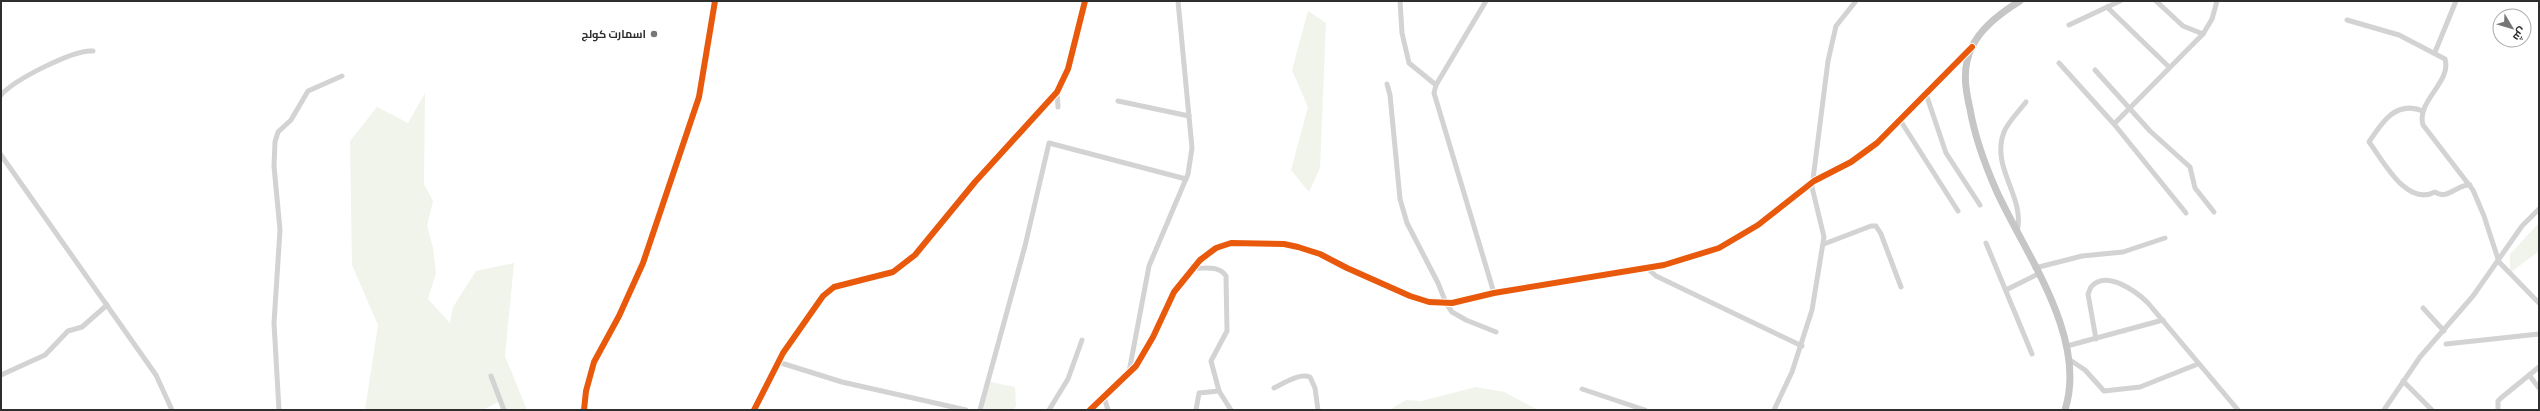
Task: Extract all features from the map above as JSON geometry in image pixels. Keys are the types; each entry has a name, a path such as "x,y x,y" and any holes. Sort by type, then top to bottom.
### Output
{"main road":[{"path":"2020,1 1984,29 1972,47 1965,76 1973,127 1989,174 2037,271 2067,346 2070,360 2070,385 2064,410"}],"street":[{"path":"584,410 594,362 619,316 641,268 696,104 704,78 715,1"},
{"path":"754,410 778,362 823,296 834,287 893,272 915,255 975,182 1057,92 1068,70 1085,1"},
{"path":"1129,373 1149,266 1186,179 1192,148 1178,1"},
{"path":"1400,1 1402,33 1410,63 1436,85"},
{"path":"1486,1 1436,85 1435,100 1494,293"},
{"path":"2069,25 2120,1"},
{"path":"2156,1 2183,26 2203,34"},
{"path":"2435,52 2456,1"},
{"path":"1774,410 1802,346 1812,310 1824,244 1823,232 1813,196 1826,75 1833,34 1839,21 1855,2"},
{"path":"2114,124 2203,34 2212,19 2216,2"},
{"path":"2107,7 2169,67"},
{"path":"2347,20 2399,35 2445,58 2445,69 2423,111 2423,125 2470,185 2479,201 2499,262 2539,303"},
{"path":"1090,410 1129,373 1153,338 1174,292 1209,252 1231,243 1284,244 1320,254 1356,273 1410,296 1429,302 1446,303 1494,293 1647,268 1691,258 1734,240 1774,213 1814,181 1860,156 1900,120 1972,47"},
{"path":"1,94 11,86 46,68 76,54 93,51"},
{"path":"2059,63 2114,124 2186,213"},
{"path":"2095,70 2159,140 2190,167 2195,188 2214,212"},
{"path":"278,410 274,323 280,230 274,166 275,142 278,132 291,120 308,91 342,76"},
{"path":"1387,84 1390,95 1400,199 1406,223 1452,312 1466,320 1496,332"},
{"path":"1057,92 1058,107"},
{"path":"1926,94 1946,153 1980,205"},
{"path":"1118,101 1189,116"},
{"path":"2017,232 2020,214 2003,167 2001,148 2004,132 2026,102"},
{"path":"2423,111 2414,108 2393,112 2375,130 2369,142 2373,149 2392,175 2412,194 2425,196 2435,192 2440,196 2446,196 2453,190 2470,185"},
{"path":"1900,120 1958,211"},
{"path":"980,410 1025,246 1049,143 1186,179"},
{"path":"1,155 156,375 172,410"},
{"path":"2384,410 2420,357 2444,331 2499,262 2522,226 2539,209"},
{"path":"1824,244 1871,226 1876,226 1881,234 1901,287"},
{"path":"2006,290 2037,271 2082,256 2123,252 2165,238"},
{"path":"1986,243 2032,354"},
{"path":"1194,268 1218,268 1222,270 1226,276 1227,331 1211,361 1219,391 1231,410"},
{"path":"1647,268 1656,276 1802,346"},
{"path":"2096,339 2088,294 2091,287 2095,284 2114,282 2132,288 2163,320 2198,364 2238,410"},
{"path":"1,375 45,355 68,331 82,326 107,305"},
{"path":"2423,308 2444,331"},
{"path":"2067,346 2163,320"},
{"path":"2446,344 2539,334"},
{"path":"1049,410 1068,379 1082,340"},
{"path":"2070,360 2085,370 2104,391 2140,387 2198,364"},
{"path":"778,362 842,382 966,410"},
{"path":"2498,410 2498,402 2501,398 2539,367"},
{"path":"1274,388 1297,377 1304,375 1310,377 1315,388 1318,410"},
{"path":"2529,375 2539,388"},
{"path":"491,376 504,410"},
{"path":"2403,380 2432,410"},
{"path":"1582,389 1645,410"},
{"path":"1196,410 1199,393 1219,391"},
{"path":"1104,396 1108,410"}],"shaded area":[{"path":"1308,11 1326,23 1320,168 1309,192 1291,170 1308,107 1292,70"},
{"path":"425,93 424,184 433,201 427,226 433,248 436,273 428,299 450,323 453,307 476,271 514,263 505,356 527,410 506,410 503,400 482,410 365,410 378,325 352,265 350,141 377,107 408,123"},
{"path":"2539,223 2539,251 2510,273 2510,254"},
{"path":"986,381 1015,387 1016,406 1013,410 978,410"},
{"path":"1476,387 1504,392 1538,410 1389,410 1406,400 1421,401"}],"cycle path":[{"path":"584,410 586,391 594,362 619,316 643,263 699,97 715,1"},
{"path":"754,410 783,353 823,296 834,287 893,272 915,255 975,182 1057,92 1068,69 1085,1"},
{"path":"1090,410 1136,366 1153,337 1174,292 1200,260 1216,248 1231,243 1284,244 1298,247 1320,254 1347,268 1410,296 1429,302 1452,303 1494,293 1664,265 1719,248 1758,225 1814,181 1851,162 1877,143 1972,47"}],"place":[{"name":"اسمارت كولج","path":"654,34"}]}
